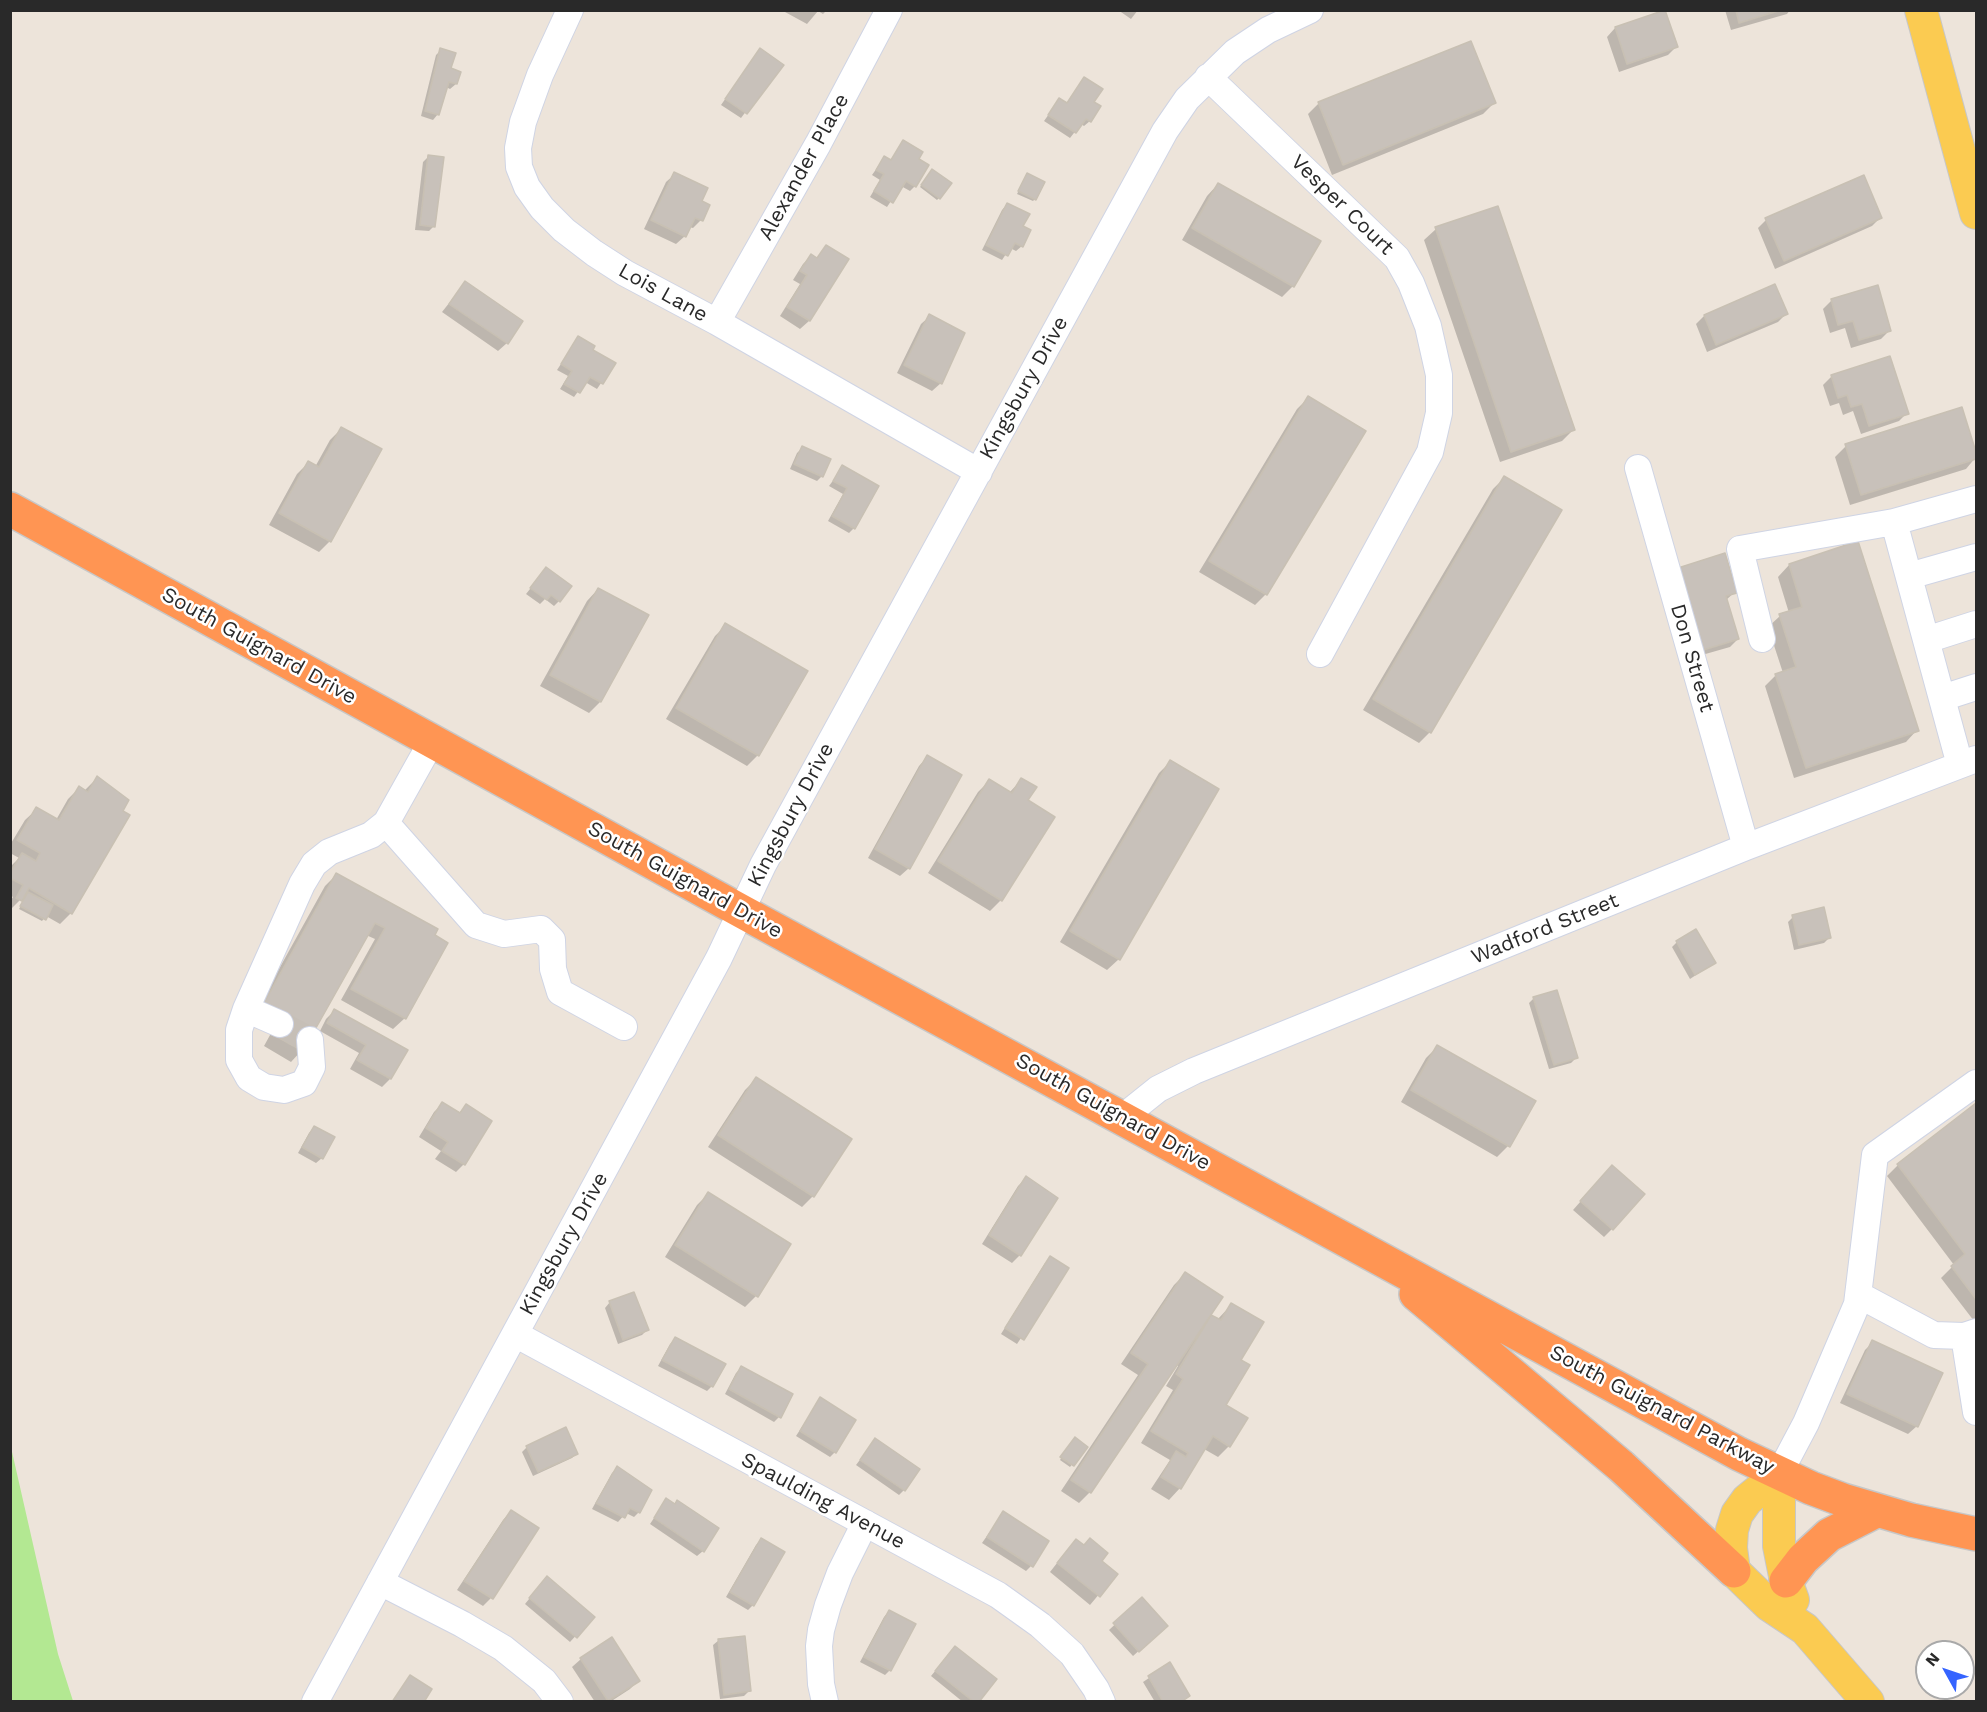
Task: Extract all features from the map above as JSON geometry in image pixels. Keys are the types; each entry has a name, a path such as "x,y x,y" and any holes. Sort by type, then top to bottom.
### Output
{"highway":[{"name":"South Guignard Drive","path":"10,509 1362,1248"},
{"name":"South Guignard Parkway","path":"1362,1248 1779,1473 1811,1488 1876,1511 1977,1534"},
{"path":"1362,1248 1613,1460 1734,1570"},
{"path":"1786,1581 1818,1544 1829,1535 1876,1511"}],"main road":[{"path":"1921,10 1977,213"},
{"path":"1779,1473 1747,1500 1737,1514 1732,1530 1731,1548 1734,1570 1768,1605 1805,1629 1868,1701"},
{"path":"1779,1473 1779,1546 1786,1581 1805,1629"}],"street":[{"name":"Lois Lane","path":"570,10 540,75 523,122 518,148 519,167 527,187 542,208 564,231 625,273 717,322 979,472"},
{"name":"Alexander Place","path":"717,322 818,144 889,10"},
{"name":"Kingsbury Drive","path":"315,1701 719,958 763,865 1165,131 1187,99 1236,52 1268,30 1310,10"},
{"name":"Vesper Court","path":"1208,77 1397,258 1411,283 1428,326 1439,375 1439,413 1430,452 1320,654"},
{"name":"Don Street","path":"1638,468 1746,847"},
{"path":"1762,639 1740,549 1894,522 1977,499"},
{"path":"1894,522 1942,698 1968,762"},
{"path":"1909,576 1977,557"},
{"path":"1926,640 1977,624"},
{"path":"1942,698 1977,687"},
{"path":"309,1040 312,1067 304,1083 284,1090 264,1087 249,1078 239,1060 239,1030 246,1009 302,884 314,864 329,852 371,835 386,823 432,741"},
{"name":"Wadford Street","path":"1123,1117 1158,1089 1194,1071 1746,847 1968,762"},
{"path":"386,823 476,925 504,934 541,929 552,940 553,969 560,992 624,1027"},
{"path":"246,1009 280,1024"},
{"path":"1779,1473 1806,1423 1857,1304 1875,1155 1977,1083"},
{"path":"1858,1295 1934,1335 1970,1334 1977,1412"},
{"name":"Spaulding Avenue","path":"515,1334 998,1595 1040,1625 1072,1654 1102,1701"},
{"path":"825,1701 820,1655 821,1630 840,1573 865,1523"},
{"path":"381,1582 503,1648 544,1680 560,1701"}],"green space":[{"path":"10,1443 58,1654 73,1701 11,1701"}],"building":[{"path":"1665,10 1678,47 1627,64 1615,27"},
{"path":"1736,10 1781,10 1739,23"},
{"path":"1471,41 1496,103 1343,165 1318,102"},
{"path":"440,48 456,53 451,68 461,72 457,84 449,82 439,115 425,111"},
{"path":"760,48 784,65 747,114 725,99"},
{"path":"1084,77 1103,89 1094,102 1101,106 1091,122 1086,119 1076,133 1048,115 1059,98 1067,103"},
{"path":"903,140 923,152 919,159 929,165 916,187 906,181 893,203 874,191 884,174 876,170 884,156 891,160"},
{"path":"428,155 444,157 435,227 420,225"},
{"path":"932,169 952,183 940,199 921,185"},
{"path":"674,172 708,188 702,201 710,205 703,221 695,218 686,237 651,220"},
{"path":"1027,173 1045,182 1036,200 1018,191"},
{"path":"1864,175 1882,218 1784,261 1765,218"},
{"path":"1218,183 1321,241 1294,287 1192,228"},
{"path":"1007,203 1030,214 1023,226 1031,230 1023,247 1015,243 1008,256 986,245"},
{"path":"1498,206 1575,430 1511,452 1435,227"},
{"path":"826,245 849,259 810,321 787,307 807,275 800,271 811,254 817,258"},
{"path":"465,281 523,321 508,344 449,304"},
{"path":"1775,284 1788,314 1716,345 1704,315"},
{"path":"1878,285 1891,331 1859,340 1853,321 1838,325 1831,299"},
{"path":"929,314 965,333 942,384 904,365"},
{"path":"578,336 595,346 593,350 616,363 603,384 590,377 580,393 564,384 572,371 561,364"},
{"path":"1890,356 1909,414 1869,426 1862,404 1851,407 1847,395 1838,398 1831,375"},
{"path":"1308,396 1366,431 1267,595 1209,561"},
{"path":"1962,407 1976,452 1976,459 1861,495 1845,444"},
{"path":"341,427 382,449 331,542 279,513 308,461 319,467"},
{"path":"802,446 831,459 823,477 794,464"},
{"path":"842,465 879,486 855,529 832,516 847,488 833,481"},
{"path":"1504,476 1562,510 1431,733 1373,699"},
{"path":"1858,541 1919,731 1806,768 1775,674 1796,667 1779,614 1802,607 1789,564"},
{"path":"1725,553 1737,593 1726,596 1739,639 1703,650 1678,568"},
{"path":"546,567 572,586 560,602 551,595 547,600 530,588"},
{"path":"598,588 649,615 601,702 550,675"},
{"path":"725,623 808,671 759,756 676,708"},
{"path":"927,755 962,775 910,869 875,849"},
{"path":"1170,760 1219,789 1120,960 1070,931"},
{"path":"97,776 129,800 123,811 130,815 72,914 29,888 22,901 16,898 23,885 10,878 10,873 22,853 36,861 40,853 17,840 36,807 59,820 79,786 88,792"},
{"path":"1021,778 1037,787 1028,800 1055,817 1002,901 938,861 989,779 1012,793"},
{"path":"336,873 438,929 435,935 448,943 406,1019 351,989 385,928 375,923 303,1051 274,1035 285,1015 264,1003"},
{"path":"28,892 53,905 46,920 20,906"},
{"path":"1824,907 1831,938 1799,945 1792,915"},
{"path":"1696,929 1716,963 1695,975 1676,941"},
{"path":"1557,990 1578,1058 1554,1065 1533,997"},
{"path":"334,1009 408,1050 391,1079 357,1060 366,1045 327,1023"},
{"path":"1437,1045 1536,1101 1510,1147 1411,1090"},
{"path":"756,1077 852,1139 814,1197 718,1135"},
{"path":"442,1102 460,1113 466,1104 492,1121 465,1165 442,1151 448,1142 426,1128"},
{"path":"1976,1103 1976,1299 1951,1266 1965,1254 1897,1164"},
{"path":"314,1126 335,1137 323,1159 302,1147"},
{"path":"1612,1165 1645,1194 1613,1230 1580,1201"},
{"path":"1026,1176 1058,1198 1021,1256 989,1235"},
{"path":"708,1192 791,1244 758,1297 675,1245"},
{"path":"1050,1256 1069,1268 1024,1340 1005,1328"},
{"path":"1185,1272 1223,1297 1091,1493 1071,1480 1148,1364 1131,1353"},
{"path":"634,1292 649,1330 623,1340 609,1301"},
{"path":"1231,1303 1264,1322 1241,1360 1250,1365 1226,1405 1248,1418 1230,1447 1213,1436 1181,1489 1161,1477 1176,1451 1186,1457 1188,1453 1151,1431 1183,1379 1176,1374 1211,1315 1221,1320"},
{"path":"675,1337 726,1364 713,1387 662,1360"},
{"path":"1872,1340 1943,1373 1918,1427 1847,1394"},
{"path":"741,1366 793,1394 781,1418 729,1389"},
{"path":"820,1397 856,1420 836,1453 800,1431"},
{"path":"566,1427 578,1454 538,1472 526,1446"},
{"path":"1075,1437 1088,1447 1074,1466 1060,1457"},
{"path":"875,1438 920,1469 905,1491 860,1460"},
{"path":"617,1466 652,1490 640,1513 630,1508 625,1518 596,1503"},
{"path":"666,1498 675,1504 677,1500 719,1528 704,1552 654,1518"},
{"path":"511,1510 539,1528 493,1599 464,1581"},
{"path":"1003,1511 1049,1541 1033,1567 987,1537"},
{"path":"761,1538 785,1552 754,1606 730,1592"},
{"path":"1090,1538 1108,1553 1102,1561 1118,1574 1100,1597 1057,1563 1076,1539 1084,1545"},
{"path":"547,1576 595,1617 577,1638 529,1598"},
{"path":"1142,1597 1168,1626 1139,1652 1113,1623"},
{"path":"889,1610 916,1624 891,1671 864,1657"},
{"path":"745,1636 751,1691 724,1695 718,1639"},
{"path":"612,1637 640,1681 608,1701 580,1658"},
{"path":"955,1646 997,1679 979,1702 974,1702 935,1671"},
{"path":"1170,1662 1190,1696 1181,1702 1163,1702 1148,1676"},
{"path":"410,1675 432,1689 424,1702 392,1702"}],"tunnel":[{"path":"280,1024 310,1040"}]}
